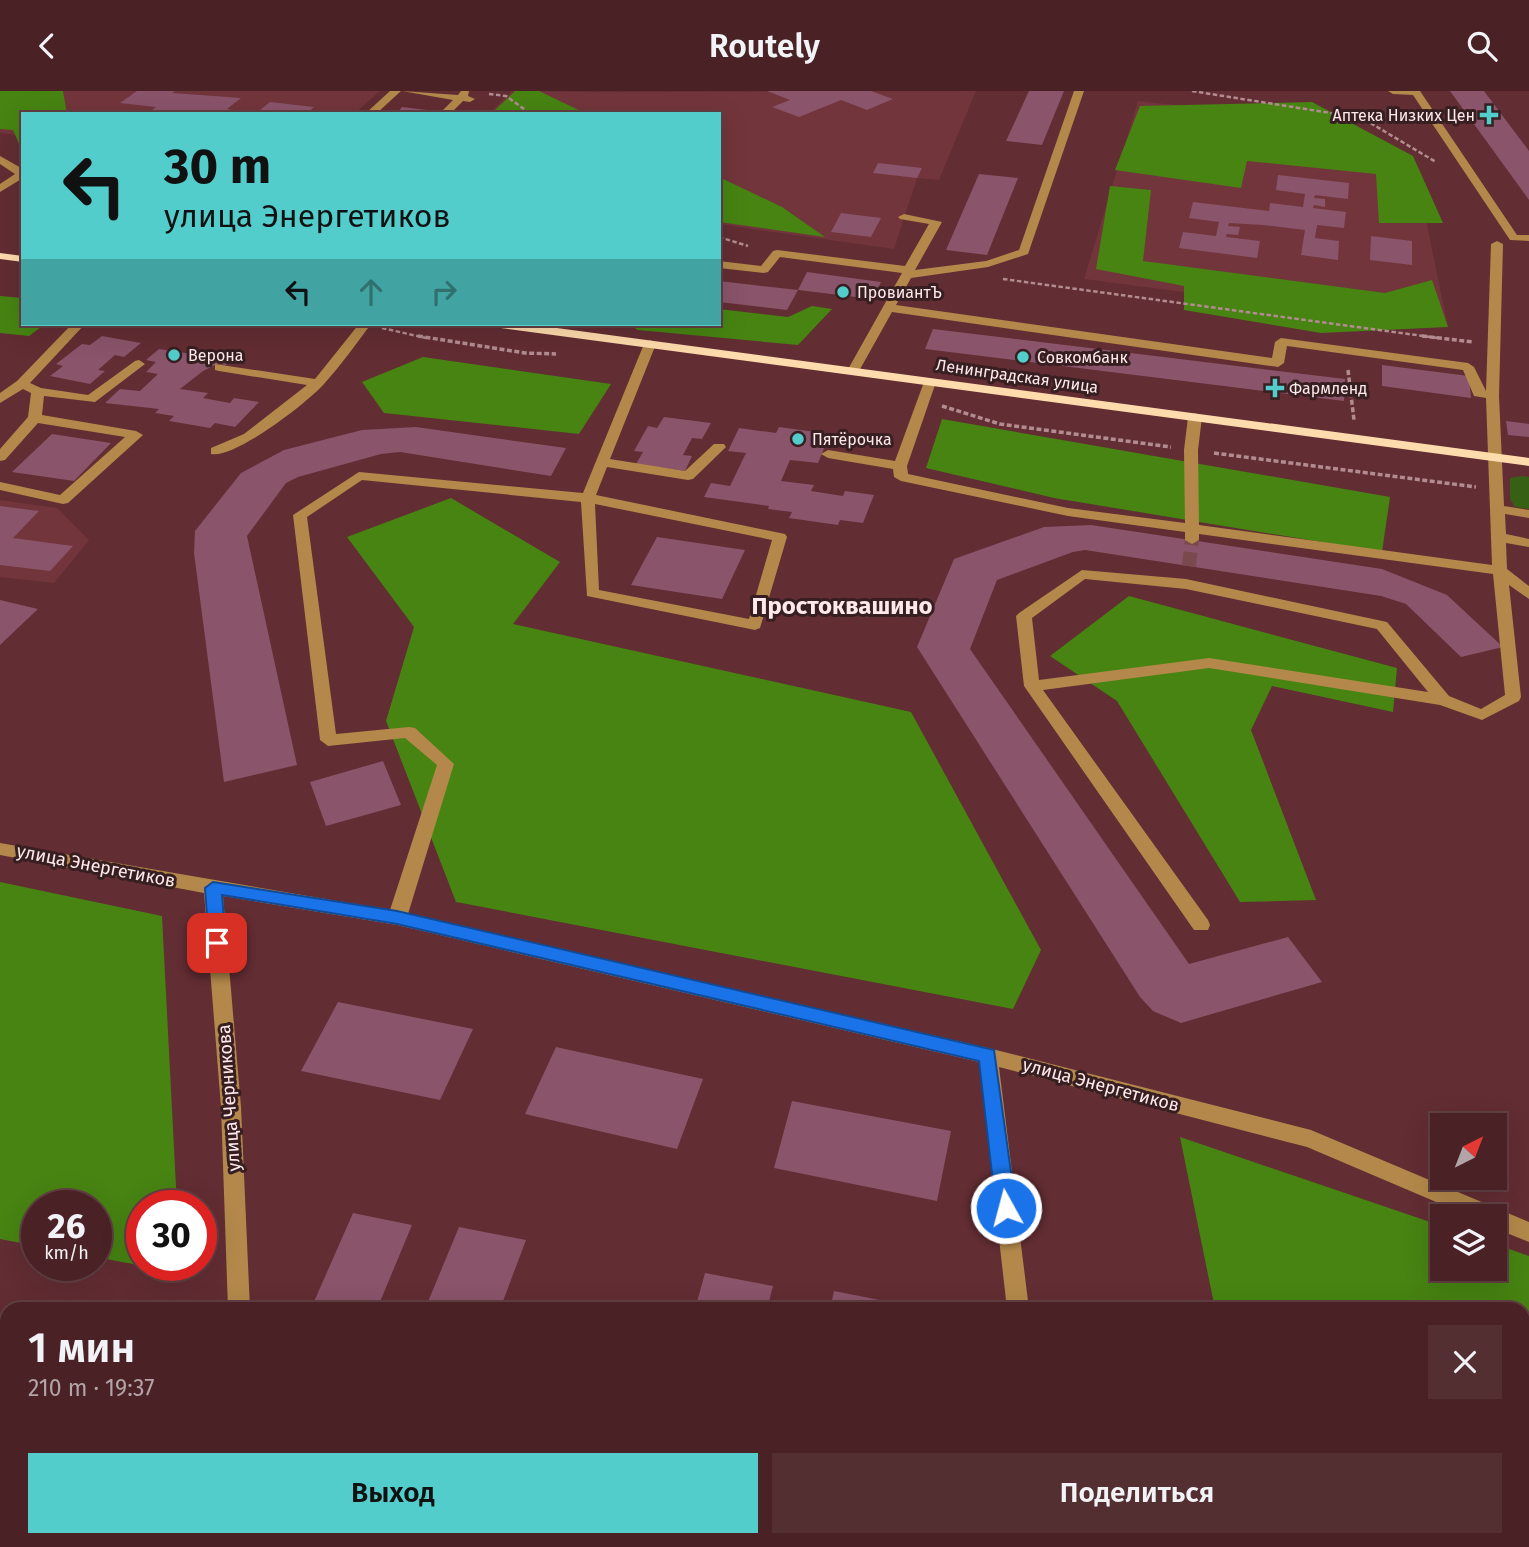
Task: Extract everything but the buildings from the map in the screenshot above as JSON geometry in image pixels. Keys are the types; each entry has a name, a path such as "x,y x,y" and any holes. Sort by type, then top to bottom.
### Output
{"main road":[{"path":"0,256 21,259"},
{"name":"Ленинградская улица","path":"515,326 1529,462"}],"street":[{"path":"372,112 396,91"},
{"path":"407,91 471,94"},
{"path":"721,264 764,270 777,253 908,272 988,264 1024,253 1079,91"},
{"path":"1393,91 1416,92 1514,237 1529,238"},
{"path":"447,112 471,94"},
{"path":"459,112 471,94"},
{"path":"0,159 21,173"},
{"path":"0,188 21,175"},
{"path":"853,371 936,222 904,217"},
{"path":"1032,686 1209,663 1443,700 1482,715 1513,697 1500,570 1494,458 1492,396 1497,244"},
{"path":"889,307 1278,363 1281,342 1468,367 1479,393 1492,396"},
{"path":"0,399 22,384 77,326"},
{"path":"216,451 249,437 318,383 363,326"},
{"path":"397,918 446,764 409,732 328,740 300,515 359,476 588,498 780,537 755,625 592,593 588,498 650,344"},
{"path":"22,384 38,391 90,399 139,364"},
{"path":"219,367 318,383"},
{"path":"930,382 900,466 901,478 1193,534 1500,570 1529,594"},
{"path":"0,457 35,418 38,391"},
{"path":"1193,534 1191,450 1195,417"},
{"path":"0,487 63,501 136,435 35,418"},
{"path":"603,462 688,476 719,447"},
{"path":"828,454 900,466"},
{"path":"1497,509 1529,514"},
{"path":"1499,537 1529,543"},
{"path":"1186,585 1189,566"},
{"path":"1201,925 1032,686 1024,616 1082,574 1186,585 1382,625 1443,700"},
{"name":"улица Энергетиков","path":"0,849 397,918 988,1056 1311,1139 1463,1204"},
{"name":"улица Черникова","path":"213,888 231,1107 239,1302"},
{"path":"988,1056 1017,1302"},
{"name":"улица Энергетиков","path":"1507,1223 1529,1232"}],"path":[{"path":"1192,91 1362,118 1433,158 1441,169"},
{"path":"471,94 506,96 527,112"},
{"path":"1001,279 1342,327 1475,342"},
{"path":"1345,351 1356,439"}],"shaded area":[{"path":"0,91 380,91 356,112 21,112 21,136 0,133"},
{"path":"512,91 976,91 939,180 917,178 894,249 721,224 721,112 490,112"},
{"path":"1138,101 1335,122 1413,156 1448,327 1084,279"},
{"path":"0,500 57,508 89,540 54,583 0,577"}],"green space":[{"path":"0,91 63,91 67,112 21,112 21,148 13,130 0,129"},
{"path":"515,91 539,91 583,112 493,112"},
{"path":"1312,102 1413,156 1443,223 1379,223 1376,174 1247,161 1241,188 1115,170 1140,106"},
{"path":"721,178 782,207 825,237 721,222"},
{"path":"1110,186 1151,190 1143,261 1385,293 1432,280 1448,327 1321,333 1184,310 1184,286 1096,269"},
{"path":"0,296 21,298 21,326 42,326 29,336 0,333"},
{"path":"812,306 832,309 798,345 638,330 631,326 721,326 721,309 788,317"},
{"path":"423,357 611,384 579,434 384,413 362,382"},
{"path":"942,419 1390,497 1382,552 1054,498 926,468"},
{"path":"1529,477 1529,509 1515,507 1510,499 1510,478"},
{"path":"451,498 560,562 513,624 911,712 1041,950 1013,1009 456,902 386,721 414,627 347,537"},
{"path":"1129,596 1397,668 1393,712 1272,686 1251,730 1316,900 1240,902 1117,701 1050,656"},
{"path":"0,882 162,916 176,1190 126,1190 126,1263 112,1260 112,1190 21,1190 21,1243 0,1239"},
{"path":"1180,1137 1430,1222 1430,1281 1507,1281 1507,1248 1529,1256 1529,1302 1214,1302"}],"tunnel":[{"path":"1189,566 1192,540"}],"place":[{"name":"Аптека Низких Цен","path":"1489,115"},
{"name":"ПровиантЪ","path":"843,292"},
{"name":"Верона","path":"174,355"},
{"name":"Совкомбанк","path":"1023,357"},
{"name":"Фармленд","path":"1275,388"},
{"name":"Пятёрочка","path":"798,439"}],"district":[{"name":"Простоквашино","path":"842,606"}],"route":[{"path":"217,943 213,888 397,918 988,1056 1006,1208"}]}
